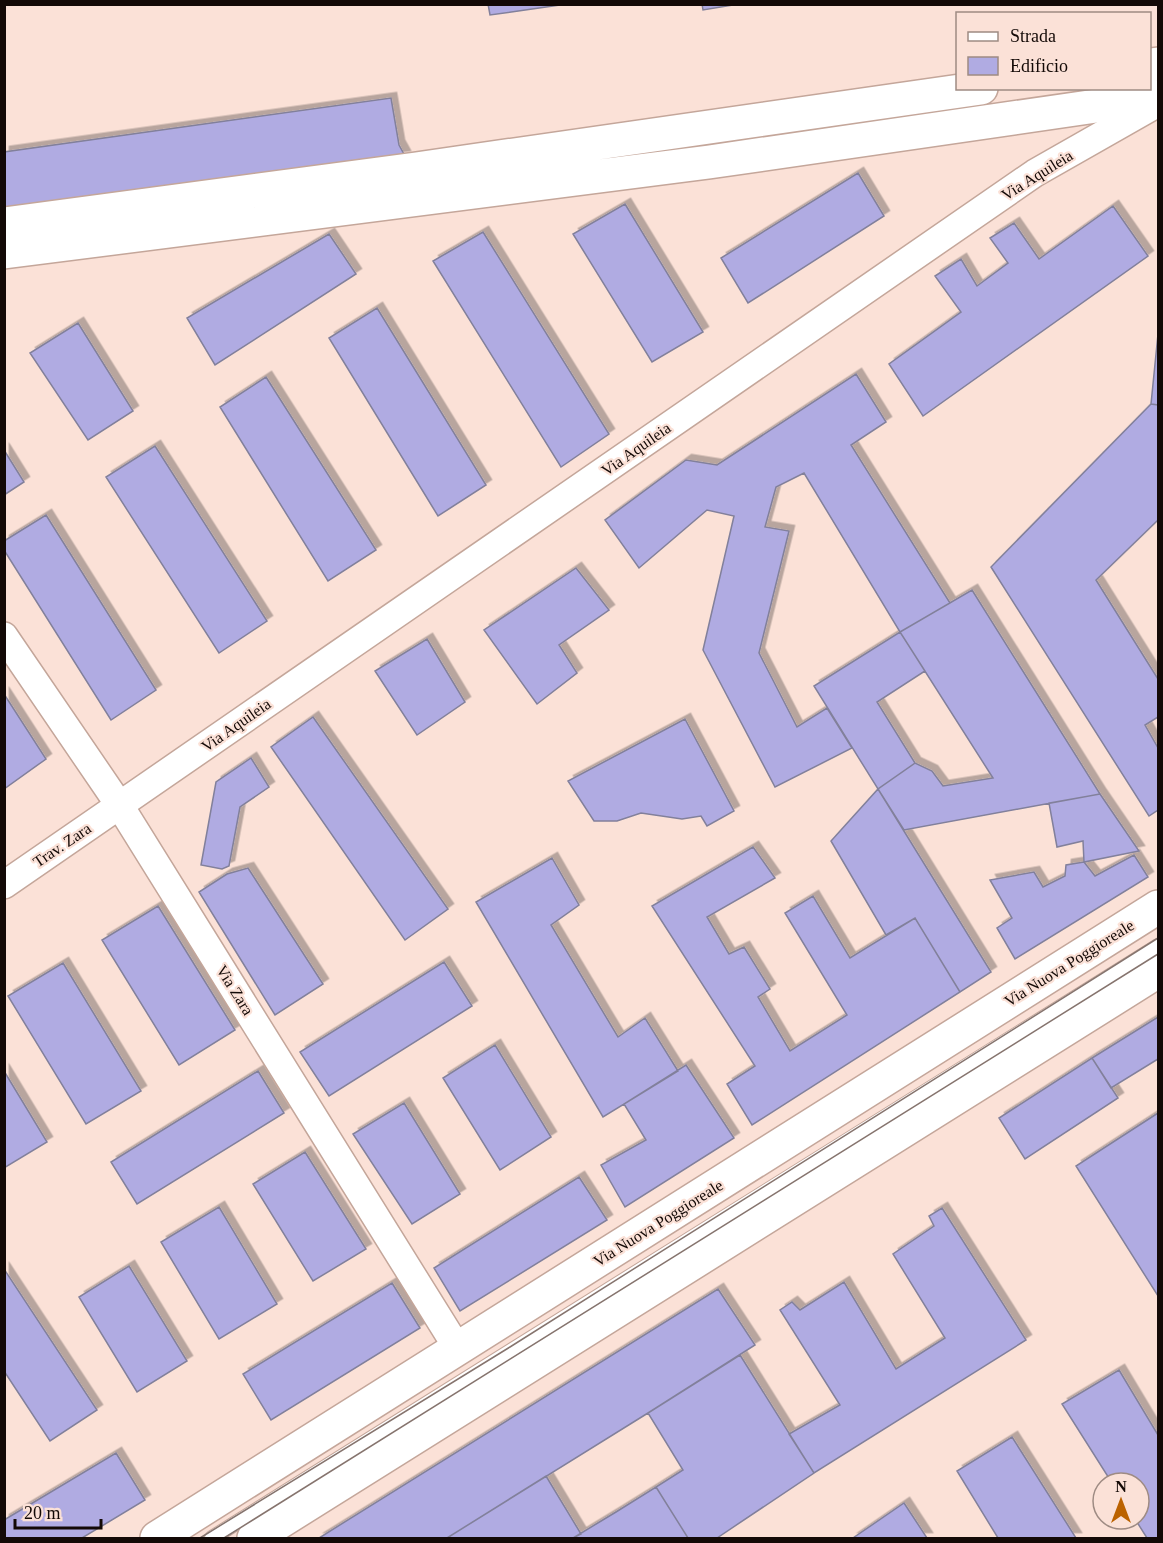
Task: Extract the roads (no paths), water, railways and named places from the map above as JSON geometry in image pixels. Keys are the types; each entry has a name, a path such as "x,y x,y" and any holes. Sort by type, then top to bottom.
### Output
{"main road":[{"path":"4,224 416,169 967,90"},
{"path":"4,252 709,162 1158,97"},
{"name":"Via Nuova Poggioreale","path":"157,1539 1158,907"},
{"path":"254,1539 1158,971"}],"street":[{"name":"Via Aquileia","path":"120,806 1035,173 1158,103"},
{"name":"Via Zara","path":"4,636 120,806 458,1349"},
{"name":"Trav. Zara","path":"4,885 120,806"}],"lane":[{"path":"212,1539 1158,946"}],"tram line":[{"path":"200,1538 510,1347 1158,938"},
{"path":"224,1538 1158,954"}]}
